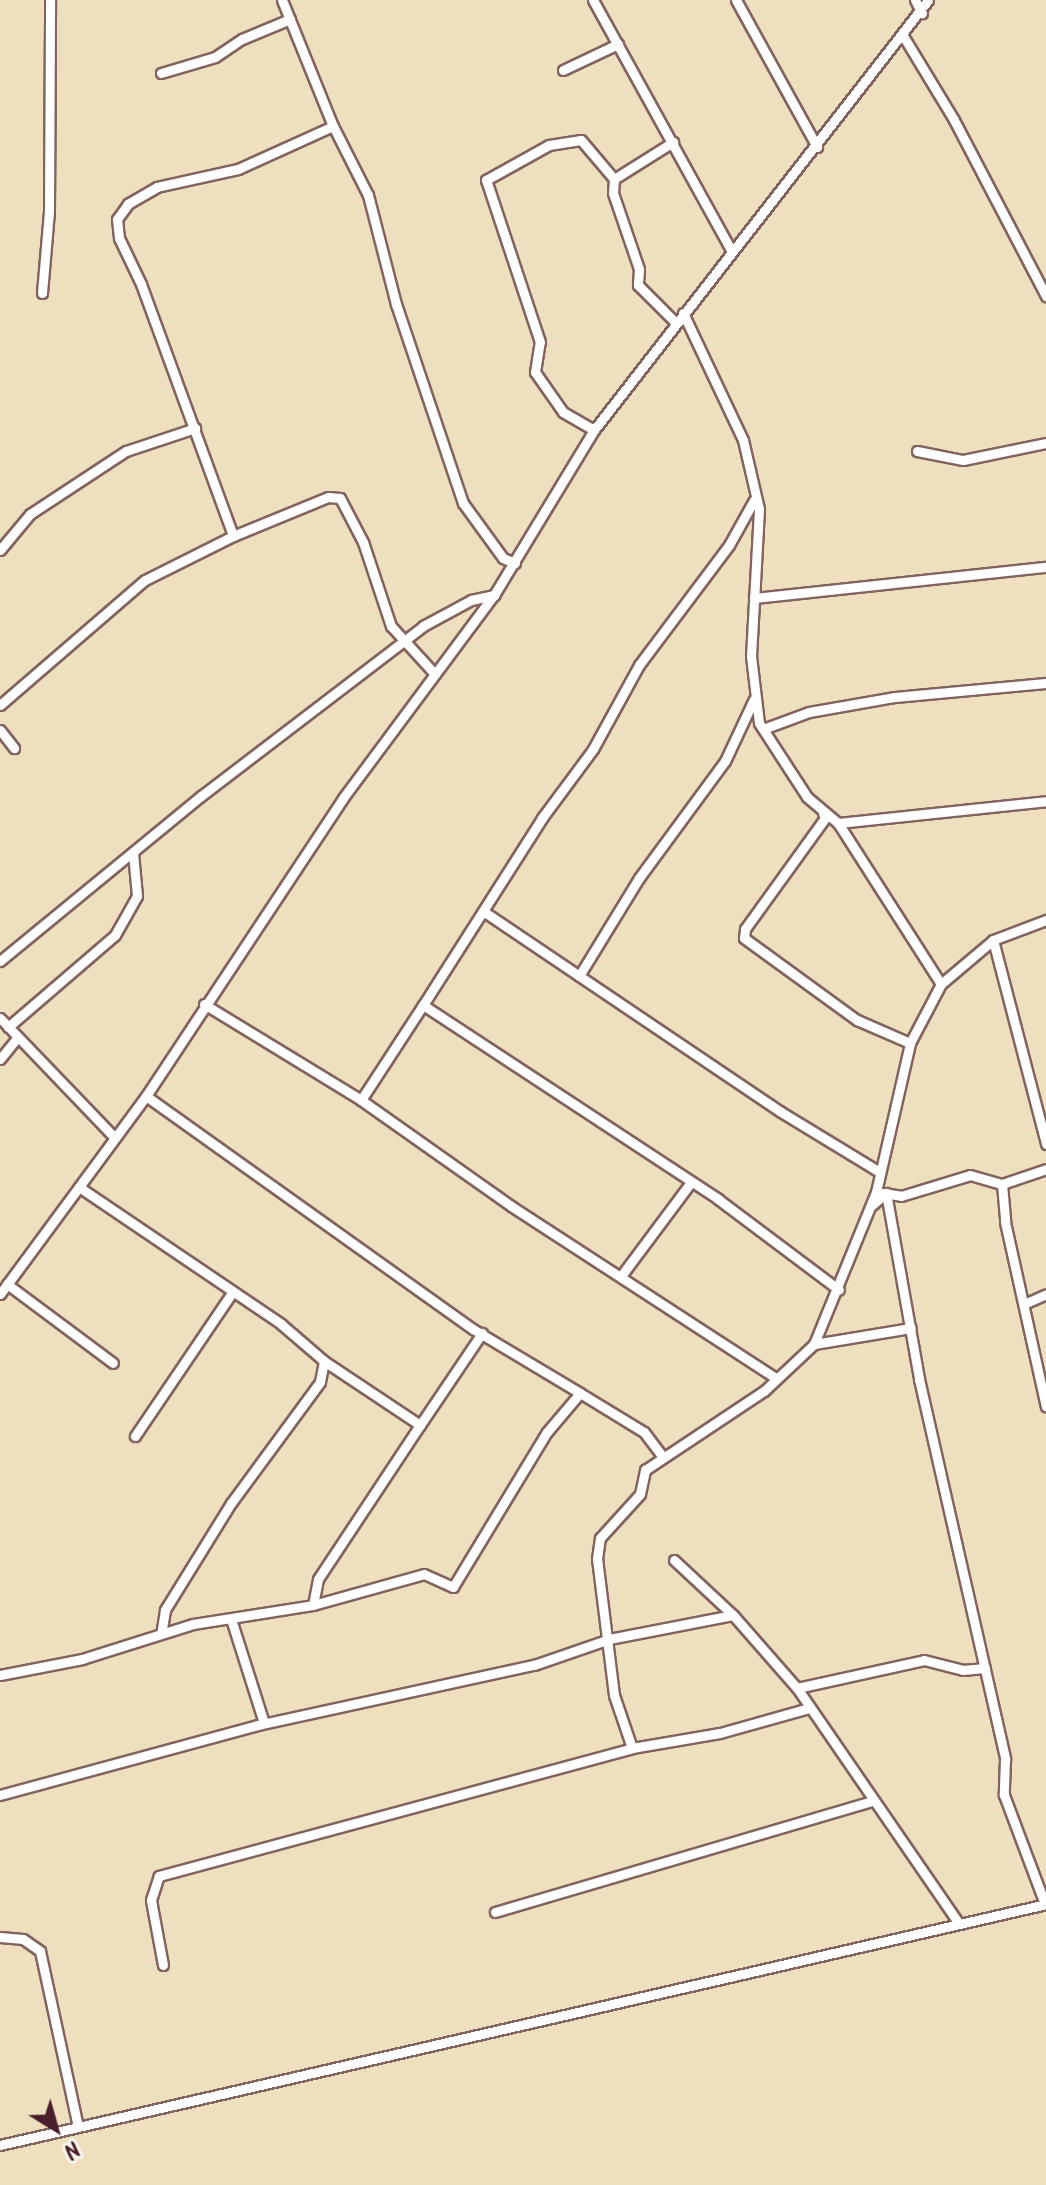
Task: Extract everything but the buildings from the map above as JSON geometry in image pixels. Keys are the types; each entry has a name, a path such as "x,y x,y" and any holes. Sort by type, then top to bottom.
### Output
{"street":[{"path":"42,293 49,211 50,0"},
{"path":"282,0 333,126 368,195 396,304 463,503 503,558 515,563"},
{"path":"593,0 731,250"},
{"path":"736,0 817,147"},
{"path":"915,0 922,13"},
{"path":"0,1294 146,1096 343,798 494,595 594,430 731,250 922,13 928,0"},
{"path":"161,73 215,57 242,39 290,19"},
{"path":"902,34 954,120 1046,296"},
{"path":"563,70 618,44"},
{"path":"233,536 195,428 119,238 117,219 128,204 157,187 238,169 333,126"},
{"path":"594,430 563,412 535,372 540,342 486,180 549,145 581,140 614,179 613,193 639,269 638,285 676,323"},
{"path":"614,179 673,142"},
{"path":"683,313 743,440 754,500 759,509 754,598 754,699 763,729 825,818 745,929 744,938 857,1020 910,1043"},
{"path":"0,550 30,514 126,451 195,428"},
{"path":"917,451 963,460 1046,443"},
{"path":"0,705 145,580 233,536 328,497 340,498 363,542 385,598 385,615 435,674"},
{"path":"361,1100 483,911 593,749 639,665 729,545 754,500"},
{"path":"754,598 1046,567"},
{"path":"0,961 404,641 471,600 494,595"},
{"path":"763,729 809,712 894,697 1046,683"},
{"path":"579,976 639,878 725,761 754,699"},
{"path":"0,730 14,748"},
{"path":"838,823 1046,801"},
{"path":"823,813 838,823 941,984"},
{"path":"8,1027 115,935 137,896 133,853"},
{"path":"483,911 878,1171"},
{"path":"0,2145 1045,1904 1004,1795 1005,1759 878,1171 896,1121 910,1043 941,984 993,940 1046,920"},
{"path":"993,940 1046,1144"},
{"path":"204,1004 361,1100 777,1379"},
{"path":"423,1005 691,1182 839,1290"},
{"path":"0,1018 114,1137"},
{"path":"0,1059 18,1037"},
{"path":"146,1096 482,1333 644,1432 663,1457"},
{"path":"881,1193 901,1196 970,1175 1002,1184 1046,1169"},
{"path":"621,1276 691,1182"},
{"path":"1002,1184 1046,1406"},
{"path":"79,1187 281,1324 324,1361 420,1425"},
{"path":"632,1748 614,1695 609,1639 599,1584 600,1538 640,1494 645,1470 777,1379 814,1344 839,1290 870,1206 881,1193"},
{"path":"7,1284 113,1363"},
{"path":"135,1436 232,1293"},
{"path":"1024,1304 1046,1294"},
{"path":"814,1344 911,1328"},
{"path":"313,1605 318,1579 482,1333"},
{"path":"161,1634 165,1610 231,1503 320,1382 324,1361"},
{"path":"0,1675 82,1659 161,1634 313,1605 424,1574 453,1587 547,1432 580,1393"},
{"path":"674,1560 733,1615 797,1688 958,1922"},
{"path":"0,1795 264,1723 534,1665 609,1639 733,1615"},
{"path":"231,1619 264,1723"},
{"path":"797,1688 924,1660 963,1670 985,1668"},
{"path":"163,1965 151,1900 159,1876 632,1748 720,1733 809,1708"},
{"path":"495,1912 872,1801"},
{"path":"0,1937 23,1939 40,1951 78,2127"}]}
